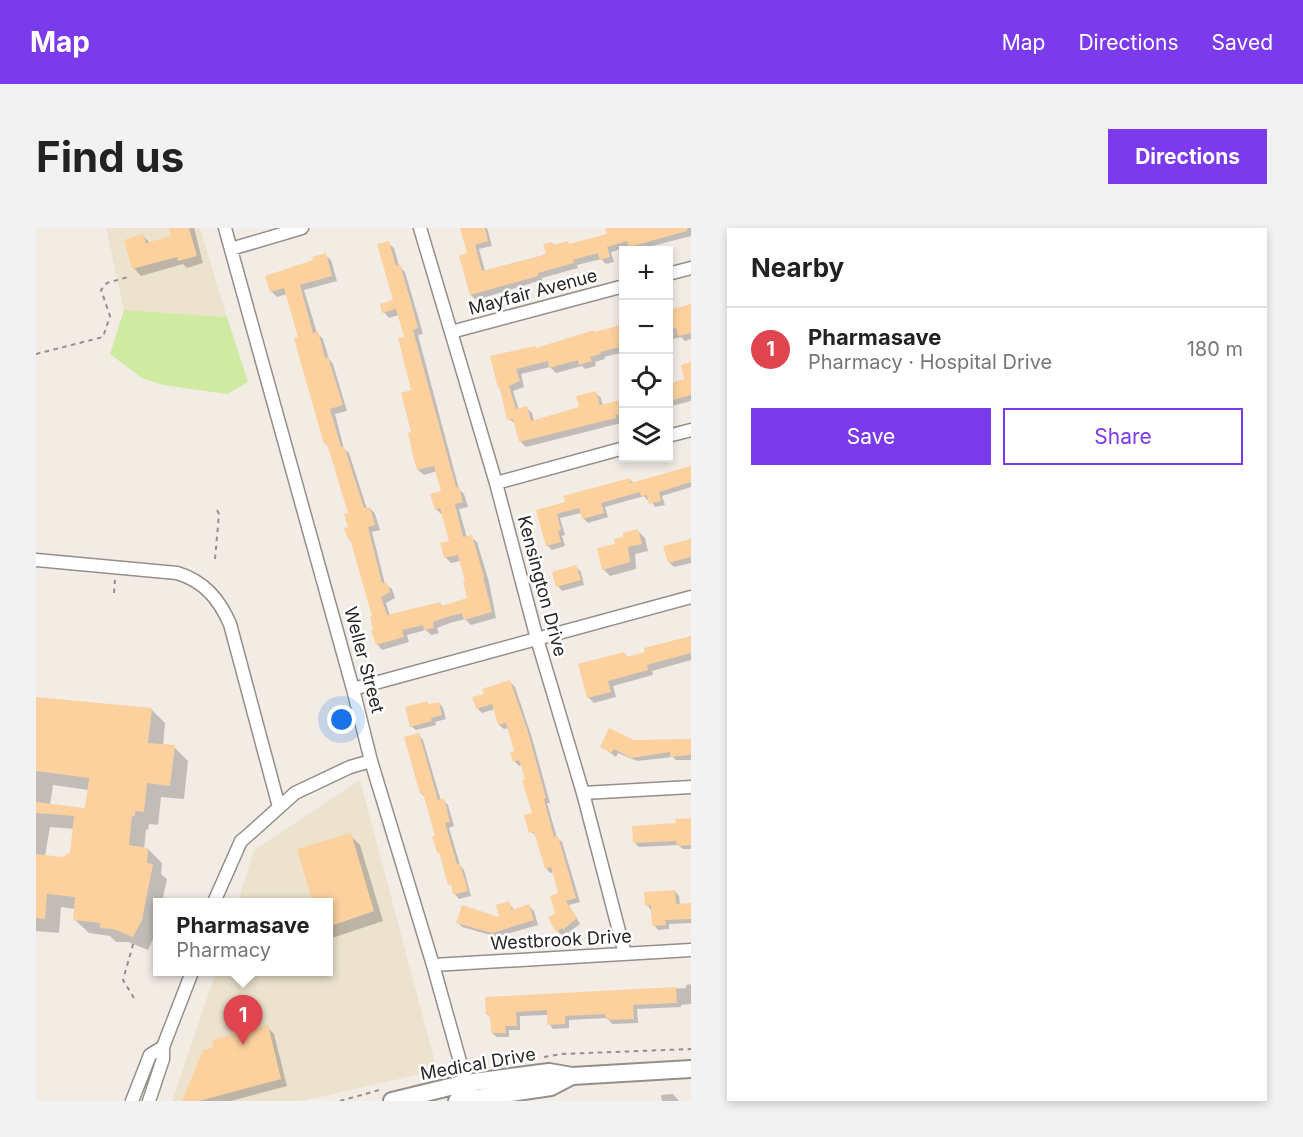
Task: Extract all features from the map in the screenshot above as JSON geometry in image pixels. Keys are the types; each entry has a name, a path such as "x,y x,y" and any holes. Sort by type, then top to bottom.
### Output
{"main road":[{"name":"Medical Drive","path":"392,1101 551,1087 572,1076 691,1069"}],"street":[{"name":"Weller Street","path":"225,228 371,761 433,964 466,1096"},
{"path":"231,249 302,228"},
{"name":"Kensington Drive","path":"420,228 496,483 537,639 583,793 625,954"},
{"path":"673,273 691,268"},
{"name":"Mayfair Avenue","path":"451,332 619,287"},
{"path":"673,435 691,430"},
{"path":"496,483 619,449"},
{"path":"36,560 177,573 198,582 215,597 230,624 279,807"},
{"path":"353,689 691,597"},
{"path":"216,898 241,841 279,807 295,793 350,767 371,761"},
{"path":"583,793 691,787"},
{"name":"Westbrook Drive","path":"433,964 691,950"},
{"path":"149,1101 163,1059 163,1047 190,976"},
{"path":"132,1101 150,1055 163,1047"}],"path":[{"path":"36,354 103,337 110,316 101,290 107,283 128,277"},
{"path":"214,560 219,514 216,508"},
{"path":"114,593 115,577"},
{"path":"134,941 123,980 134,998"}],"shaded area":[{"path":"106,228 200,228 227,317 124,310"},
{"path":"360,780 437,1070 303,1101 172,1101 215,976 333,976 333,898 239,898 254,850"}],"green space":[{"path":"124,310 227,317 248,382 227,394 163,385 142,378 110,354"}],"building":[{"path":"169,228 189,228 197,256 178,261 177,257 132,269 124,240 143,234 146,243 171,236"},
{"path":"460,228 485,228 488,241 475,245 482,271 540,256 546,253 543,244 552,242 553,245 568,241 569,244 607,234 605,228 687,228 687,231 633,246 629,246 627,241 607,247 610,257 600,260 598,253 573,260 574,263 538,273 538,276 470,295 459,256 467,253"},
{"path":"389,241 396,266 400,264 411,302 418,328 413,330 456,487 459,486 463,502 455,504 463,537 472,535 492,612 464,620 462,613 444,618 433,622 434,628 424,630 423,625 402,630 404,637 376,645 371,630 373,629 370,617 372,616 350,539 344,528 348,527 344,514 348,513 327,444 324,444 298,353 294,338 298,337 284,288 270,292 265,276 313,260 312,257 326,253 332,276 300,285 313,333 318,331 325,358 328,357 343,405 330,409 341,447 344,446 364,508 370,507 375,525 368,527 382,583 387,582 390,592 381,597 387,615 440,602 441,606 467,598 463,581 465,581 458,555 444,558 440,543 449,541 440,508 435,510 430,494 441,491 434,466 417,470 413,456 408,433 411,432 401,393 411,390 398,338 404,337 396,309 382,313 380,304 393,300 377,244"},
{"path":"691,304 691,333 678,336 676,328 673,329 673,309"},
{"path":"619,325 619,347 600,352 601,354 590,357 592,361 579,365 578,360 549,368 548,361 516,369 520,381 509,386 516,409 527,406 531,421 579,407 576,396 596,391 600,405 619,400 619,414 615,415 616,418 519,442 513,419 507,420 490,356 535,346 536,348 594,330 595,332"},
{"path":"691,362 691,395 673,400 673,383 684,379 681,365"},
{"path":"691,466 691,482 659,492 661,501 649,504 647,495 641,496 640,492 601,503 604,513 582,519 579,508 557,514 561,542 546,546 536,510 565,502 563,496 630,478 631,483"},
{"path":"638,529 642,544 628,547 630,562 602,570 597,548 615,544 614,539 623,537 623,533"},
{"path":"691,539 691,557 668,563 663,546"},
{"path":"576,565 581,580 556,587 552,572"},
{"path":"691,636 691,653 647,665 648,670 608,681 611,692 587,698 578,664 624,652 626,657 645,652 644,648"},
{"path":"510,680 528,732 554,837 558,836 576,898 566,901 577,918 563,930 562,928 556,932 548,918 555,913 550,896 558,893 551,867 545,869 534,832 529,833 524,815 532,813 522,780 525,779 519,760 513,762 510,752 514,751 506,723 498,725 492,704 476,709 472,697 484,694 482,689"},
{"path":"36,697 152,708 148,743 175,745 170,786 147,783 144,812 135,811 135,816 132,816 129,845 148,848 147,863 153,864 142,920 133,937 113,929 100,928 100,923 73,920 75,897 47,894 45,919 36,918 36,854 63,857 70,852 74,816 36,813 36,802 85,808 89,778 36,771"},
{"path":"427,701 428,704 439,702 442,715 431,718 432,721 410,727 405,707"},
{"path":"609,728 634,740 691,739 691,755 670,757 670,752 631,758 614,749 611,753 600,747"},
{"path":"419,733 438,800 444,798 450,822 445,823 468,891 453,895 439,852 437,853 432,836 435,836 423,793 420,794 404,737"},
{"path":"691,818 691,845 677,846 676,841 633,843 632,826 676,823 675,819"},
{"path":"351,833 374,911 333,925 333,898 312,898 297,849"},
{"path":"675,890 676,904 691,903 691,919 665,920 666,925 652,926 651,905 645,906 644,892"},
{"path":"509,901 512,910 529,904 534,920 492,933 456,923 462,905 499,917 496,905"},
{"path":"676,987 677,1003 633,1005 634,1019 606,1020 605,1014 565,1016 565,1024 547,1025 547,1010 516,1012 517,1026 505,1026 506,1033 491,1033 490,1015 486,1015 485,997"},
{"path":"268,1025 281,1079 199,1101 182,1101 203,1050 214,1047 212,1040"}],"place":[{"name":"Pharmasave","path":"243,1045"}]}
